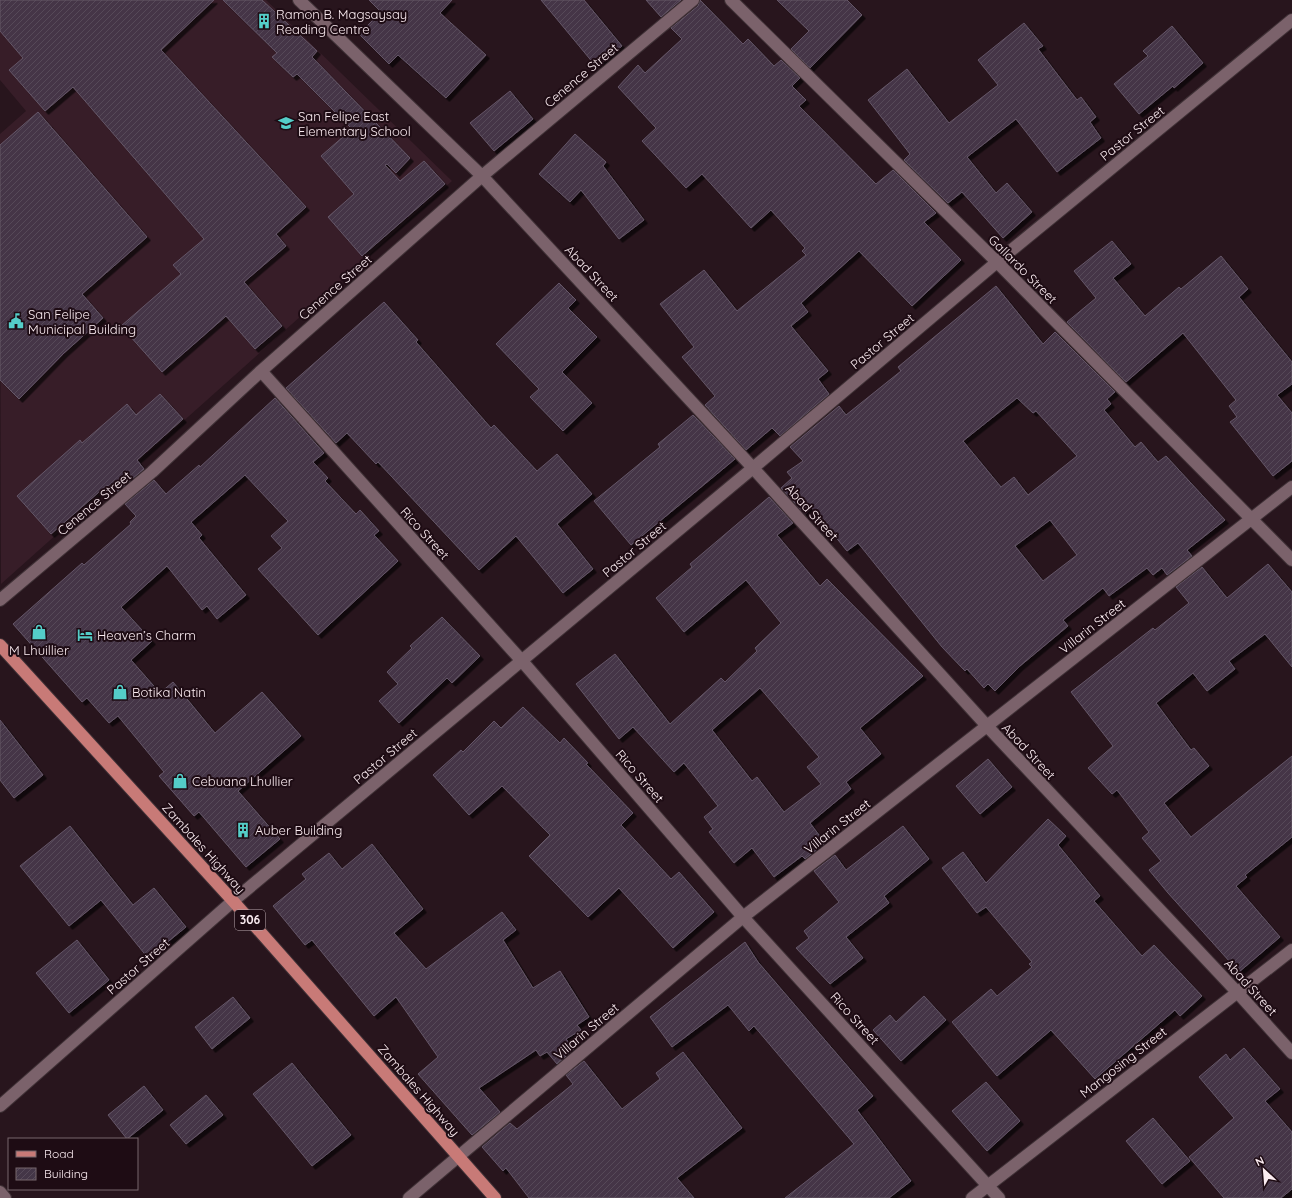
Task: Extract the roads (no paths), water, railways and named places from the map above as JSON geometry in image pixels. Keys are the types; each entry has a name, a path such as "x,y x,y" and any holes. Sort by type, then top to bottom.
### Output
{"main road":[{"name":"Zambales Highway","path":"0,645 233,901 495,1198"}],"street":[{"name":"Abad Street","path":"299,0 482,176 753,468 987,726 1237,992 1292,1053"},
{"name":"Cenence Street","path":"0,600 152,472 261,371 482,176 693,0"},
{"name":"Gallardo Street","path":"731,0 997,262 1292,560"},
{"name":"Pastor Street","path":"0,1106 233,901 753,468 997,262 1292,20"},
{"name":"Rico Street","path":"261,371 522,661 744,917 999,1198"},
{"name":"Villarin Street","path":"409,1198 744,917 1292,487"},
{"name":"Mangosing Street","path":"972,1198 1292,950"},
{"path":"0,1192 5,1198"}],"place":[{"name":"Ramon B. Magsaysay Reading Centre","path":"264,21"},
{"name":"San Felipe East Elementary School","path":"286,123"},
{"name":"San Felipe Municipal Building","path":"16,321"},
{"name":"M Lhuillier","path":"39,632"},
{"name":"Heaven’s Charm","path":"85,635"},
{"name":"Botika Natin","path":"120,692"},
{"name":"Cebuana Lhullier","path":"180,781"},
{"name":"Auber Building","path":"243,830"}]}
